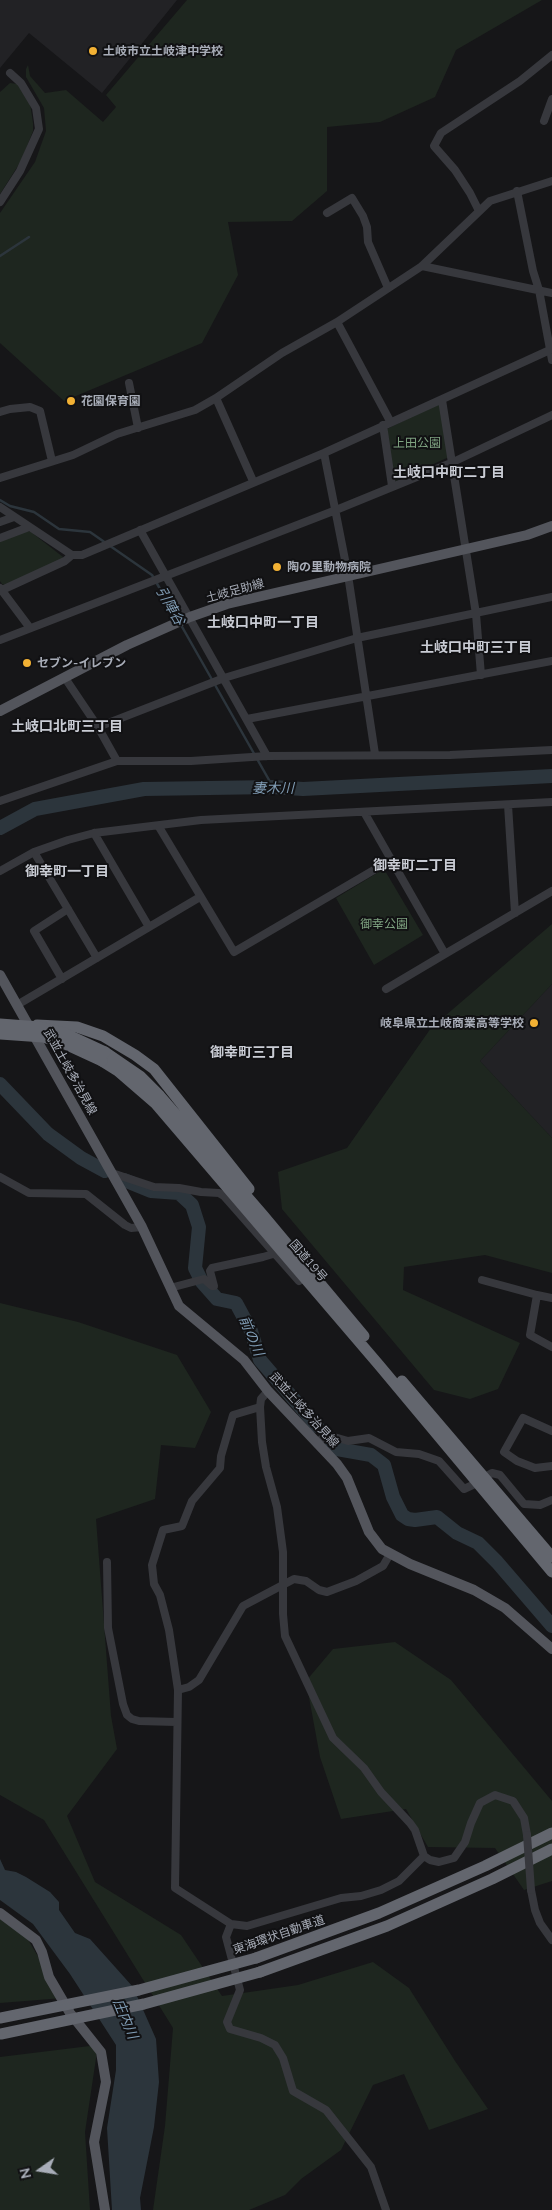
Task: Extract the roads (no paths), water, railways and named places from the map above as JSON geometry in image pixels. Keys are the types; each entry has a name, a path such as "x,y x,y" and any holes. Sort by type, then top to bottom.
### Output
{"highway":[{"name":"国道19号","path":"0,1024 40,1027 64,1033 140,1076 160,1096 263,1215 481,1480 552,1572"},
{"path":"31,1028 39,1024 77,1027 118,1043 154,1069 245,1182 263,1215"},
{"name":"国道19号","path":"0,1034 43,1037 103,1056 155,1103 304,1278 481,1480 552,1557"},
{"name":"東海環状自動車道","path":"0,2018 139,1990 256,1958 379,1913 477,1870 552,1832"},
{"path":"0,2034 144,2004 260,1972 387,1926 492,1880 552,1848"}],"main road":[{"name":"土岐足助線","path":"1,709 128,645 190,617 227,604 527,535 552,526"},
{"name":"武並土岐多治見線","path":"0,975 142,1227 179,1306 233,1350 347,1478 369,1532 382,1549 474,1590 505,1608 552,1649"},
{"path":"0,1913 36,1940 50,1977 70,2014 101,2052 106,2082 94,2142 105,2210"}],"street":[{"path":"479,211 455,170 434,146 441,133 520,81 552,55"},
{"path":"0,202 20,171 39,129 36,108 21,83 10,73"},
{"path":"544,120 552,99"},
{"path":"0,478 73,455 117,434 194,410 216,398 282,353 337,322 422,266 490,201 552,181"},
{"path":"517,191 552,360"},
{"path":"327,213 352,198 363,216 367,227 368,242 388,288"},
{"path":"422,266 504,285 552,293"},
{"path":"337,322 387,423 392,486"},
{"path":"0,507 72,555 82,555 324,452 551,350"},
{"path":"129,383 138,428"},
{"path":"216,398 253,481"},
{"path":"442,400 476,614 482,675"},
{"path":"0,412 30,407 40,411 52,461"},
{"path":"0,640 167,577 451,463 552,414"},
{"path":"324,452 348,575 375,754"},
{"path":"0,522 14,517"},
{"path":"0,538 29,527"},
{"path":"140,530 268,756"},
{"path":"30,628 1,589 65,562 72,555"},
{"path":"98,727 224,678 357,638 552,597"},
{"path":"247,718 552,661"},
{"path":"65,678 98,727 117,761"},
{"path":"0,801 117,761 191,761 268,756 375,754 450,755 552,750"},
{"path":"0,871 34,852 94,833 160,827 201,820 552,802"},
{"path":"508,805 515,913"},
{"path":"364,812 445,954"},
{"path":"160,827 234,952 391,860"},
{"path":"94,833 148,927"},
{"path":"34,852 97,958"},
{"path":"386,989 552,891"},
{"path":"17,1005 200,897"},
{"path":"62,979 34,930 68,909"},
{"path":"112,1173 154,1187 219,1193 224,1196 273,1254 299,1281 304,1278"},
{"path":"0,1177 28,1193 86,1194 125,1225 131,1228 142,1227"},
{"path":"170,1288 201,1279 214,1286 210,1271 212,1268 273,1254"},
{"path":"482,1280 552,1298"},
{"path":"537,1294 530,1335 552,1348"},
{"path":"268,1391 261,1399 260,1407 262,1442 266,1467 277,1507 283,1552 286,1636 329,1731 333,1738 364,1768 380,1792 415,1830 424,1856 430,1860 439,1862 454,1858 465,1842 480,1803 495,1795 513,1801 524,1818 531,1890 535,1910 540,1923 552,1940"},
{"path":"260,1407 233,1415 221,1456 220,1468 192,1501 182,1526 163,1530 152,1565 154,1584 160,1595 169,1630 178,1690 176,1722 175,1888 231,1924 247,1926 341,1898 361,1896 381,1890 399,1881 424,1856"},
{"path":"552,1431 523,1418 504,1452 517,1461 535,1468 552,1466"},
{"path":"316,1443 326,1435 348,1441 369,1438 396,1452 419,1454 439,1461 464,1489 492,1473 500,1475 524,1504 540,1506 552,1500"},
{"path":"178,1690 199,1680 243,1606 283,1582 294,1579 306,1581 319,1590 327,1592 364,1578 383,1566 390,1554"},
{"path":"107,1562 108,1628 127,1714 132,1719 139,1721 176,1722"},
{"path":"231,1924 226,1937 240,1990 227,2022 230,2029 261,2038 275,2045 283,2058 293,2091 326,2110 372,2167 386,2210"}],"water":[{"name":"庄内川","path":"0,1859 5,1870 16,1872 50,1892 59,1902 59,1910 75,1933 90,1939 133,1987 156,2039 159,2082 154,2127 140,2198 141,2210 112,2210 107,2128 116,2070 116,2045 70,1974 33,1924 0,1900"}],"waterway":[{"name":"引陣谷","path":"0,256 29,237"},
{"name":"引陣谷","path":"0,500 10,506 34,512 59,529 90,532 152,575 178,620"},
{"name":"引陣谷","path":"181,625 273,787"},
{"name":"引陣谷","path":"0,828 35,809 144,789 273,787 303,789 552,776"},
{"name":"前の川","path":"0,1084 48,1134 81,1158 105,1171"},
{"name":"前の川","path":"124,1180 151,1191 179,1193 192,1205 199,1227 195,1268 202,1282 217,1299 236,1303 251,1331 260,1360 317,1426"},
{"name":"前の川","path":"332,1444 337,1449 371,1455 384,1465 393,1497 402,1515 408,1519 415,1520 437,1517 457,1533 478,1543 497,1562 552,1626"}],"place":[{"name":"土岐市立土岐津中学校","path":"93,51"},
{"name":"花園保育園","path":"71,401"},
{"name":"陶の里動物病院","path":"277,567"},
{"name":"セブン-イレブン","path":"27,663"},
{"name":"岐阜県立土岐商業高等学校","path":"534,1023"}],"district":[{"name":"土岐口中町二丁目","path":"449,473"},
{"name":"土岐口中町一丁目","path":"263,623"},
{"name":"土岐口中町三丁目","path":"476,648"},
{"name":"土岐口北町三丁目","path":"67,727"},
{"name":"御幸町二丁目","path":"415,866"},
{"name":"御幸町一丁目","path":"67,872"},
{"name":"御幸町三丁目","path":"252,1053"}],"park label":[{"name":"上田公園","path":"417,443"},
{"name":"御幸公園","path":"384,924"}],"water label":[{"name":"妻木川","path":"273,789"}]}
